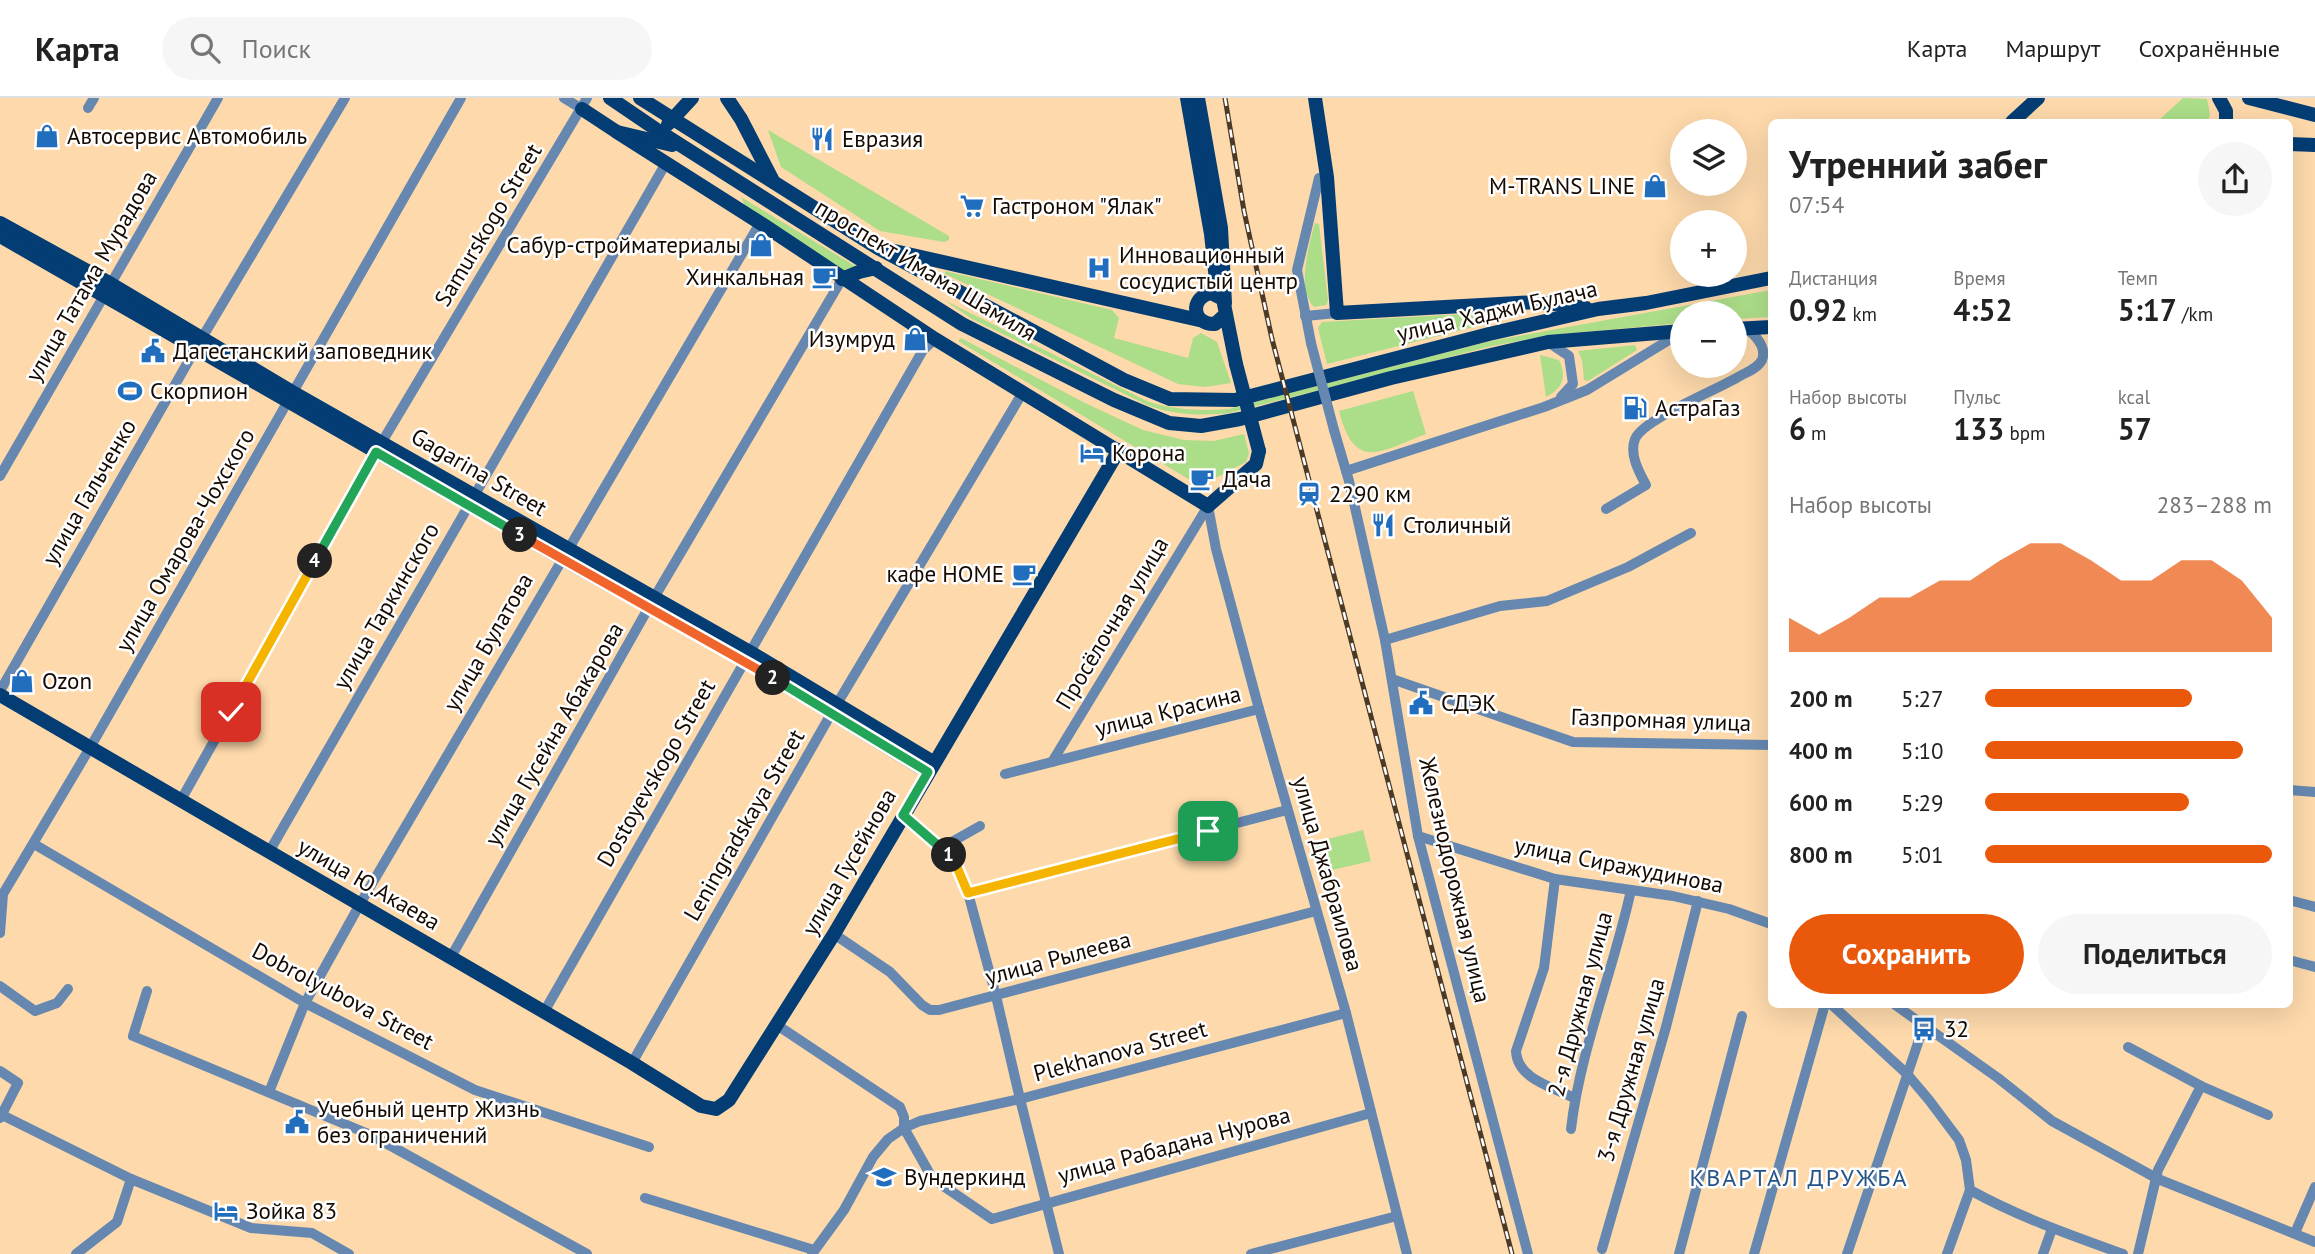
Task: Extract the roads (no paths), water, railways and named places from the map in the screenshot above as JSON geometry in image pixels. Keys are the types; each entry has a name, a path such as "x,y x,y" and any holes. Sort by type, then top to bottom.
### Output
{"main road":[{"name":"проспект Имама Шамиля","path":"610,98 962,324 1114,400 1169,423 1201,426 1240,419"},
{"name":"проспект Имама Шамиля","path":"640,98 878,248 1124,380 1170,399 1236,400"},
{"path":"660,132 692,98"},
{"path":"727,98 773,180"},
{"path":"1187,98 1211,234 1216,280 1206,294 1197,300 1201,316 1231,346"},
{"path":"1198,98 1221,228 1225,309 1231,346 1259,451 1256,464 1208,506"},
{"path":"1309,98 1323,177"},
{"path":"1315,98 1337,313 1537,302 1598,309"},
{"path":"2219,98 2226,111 2226,119"},
{"path":"2249,98 2315,115"},
{"path":"2015,119 2035,101"},
{"path":"2029,119 2035,101"},
{"name":"проспект Имама Шамиля","path":"584,104 617,132 934,339 1208,506"},
{"path":"617,132 687,149"},
{"path":"2293,144 2315,145"},
{"path":"726,174 747,215"},
{"name":"Gagarina Street","path":"0,223 291,398 747,657 930,767"},
{"name":"Gagarina Street","path":"0,236 109,289"},
{"name":"проспект Имама Шамиля","path":"878,248 1165,312 1182,311 1201,316"},
{"path":"922,272 920,267 924,259 932,258"},
{"path":"842,279 876,268"},
{"name":"улица Хаджи Булача","path":"1236,400 1489,334 1598,309 1646,303 1768,279"},
{"path":"1206,294 1215,294 1225,309"},
{"path":"1537,302 1543,322"},
{"path":"1201,316 1220,321 1225,309"},
{"path":"934,339 962,324"},
{"path":"1747,329 1768,327"},
{"name":"улица Хаджи Булача","path":"1240,419 1391,378 1548,342 1670,333"},
{"name":"улица Гусейнова","path":"716,1109 729,1100 834,934 1118,450"},
{"name":"улица Ю.Акаева","path":"0,693 701,1106 716,1109"}],"street":[{"name":"улица Татама Мурадова","path":"0,476 218,98"},
{"name":"улица Гальченко","path":"0,693 199,344 345,98"},
{"name":"улица Омарова-Чохского","path":"0,933 3,894 90,748 461,98"},
{"path":"564,98 584,104"},
{"name":"Samurskogo Street","path":"181,800 379,447 584,104"},
{"name":"улица Таркинского","path":"269,852 666,163"},
{"name":"Железнодорожная улица","path":"1323,177 1297,270 1305,316 1346,471 1385,640 1418,836 1528,1254"},
{"name":"улица Булатова","path":"269,1092 305,1003 359,904 760,223"},
{"name":"улица Гусейна Абакарова","path":"451,957 652,603 842,279"},
{"path":"1305,316 1337,313"},
{"path":"1747,334 1760,343 1763,355 1758,365 1747,372"},
{"name":"Dostoyevskogo Street","path":"544,1012 923,350 934,339"},
{"path":"1346,471 1544,407 1587,390 1670,339"},
{"path":"1544,407 1558,400 1573,384 1569,356 1548,342"},
{"path":"1606,509 1646,485 1634,459 1637,435 1686,404 1737,378"},
{"name":"Leningradskaya Street","path":"632,1063 835,708 1023,392"},
{"name":"улица Джабраилова","path":"1208,506 1216,548 1287,810 1346,1013 1407,1254"},
{"name":"Просёлочная улица","path":"1052,762 1208,506"},
{"path":"1385,640 1500,606 1547,601 1628,567 1692,533"},
{"name":"Газпромная улица","path":"1392,679 1573,742 1768,745"},
{"name":"улица Красина","path":"1005,774 1259,709"},
{"path":"2293,790 2315,792"},
{"path":"968,893 1287,810"},
{"path":"903,815 954,860 968,893 1059,1254"},
{"path":"941,848 980,826"},
{"name":"улица Сиражудинова","path":"1418,836 1555,879 1698,901 1768,923"},
{"name":"Dobrolyubova Street","path":"34,844 305,1003 475,1090 649,1147"},
{"path":"1555,879 1544,968 1516,1051 1522,1071 1574,1098"},
{"name":"2-я Дружная улица","path":"1571,1129 1574,1098 1623,930 1631,890"},
{"name":"3-я Дружная улица","path":"1602,1248 1666,1027 1698,901"},
{"path":"2293,902 2315,907"},
{"name":"улица Рылеева","path":"834,934 890,972 930,1010 940,1010 1316,911"},
{"path":"2293,961 2315,967"},
{"path":"0,986 35,1011 57,1003 68,989"},
{"path":"148,991 133,1036 371,1135 587,1254"},
{"path":"1754,1254 1824,1008"},
{"path":"1835,1008 1907,1073 1959,1140 1966,1160 1970,1190 1947,1254"},
{"path":"1900,1008 2052,1121 2158,1179 2315,1242"},
{"name":"Plekhanova Street","path":"813,1252 844,1210 873,1157 888,1139 904,1128 920,1121 1020,1099 1346,1013"},
{"path":"1679,1254 1742,1016"},
{"path":"777,1025 890,1098 900,1107 904,1116 904,1128"},
{"path":"1847,1254 1924,1025"},
{"path":"2128,1047 2201,1086 2268,1115"},
{"path":"0,1071 18,1083 1,1116 131,1179 251,1228 312,1233 349,1254"},
{"path":"2138,1254 2158,1170 2201,1086"},
{"name":"улица Рабадана Нурова","path":"904,1128 931,1176 992,1219 1371,1113"},
{"path":"76,1254 117,1222 131,1179"},
{"path":"2295,1233 2315,1187"},
{"path":"1970,1190 2052,1229 2123,1254"},
{"path":"645,1198 813,1252"},
{"path":"1251,1254 1397,1216"},
{"path":"2043,1254 2052,1229"}],"railway":[{"path":"1225,98 1244,211 1272,339 1512,1254"}],"place":[{"name":"Автосервис Автомобиль","path":"47,136"},
{"name":"Евразия","path":"822,139"},
{"name":"М-TRANS LINE","path":"1655,186"},
{"name":"Гастроном \"Ялак\"","path":"972,206"},
{"name":"Сабур-стройматериалы","path":"761,245"},
{"name":"Инновационный сосудистый центр","path":"1099,268"},
{"name":"Хинкальная","path":"824,277"},
{"name":"Изумруд","path":"915,339"},
{"name":"Дагестанский заповедник","path":"153,351"},
{"name":"Скорпион","path":"130,391"},
{"name":"АстраГаз","path":"1635,408"},
{"name":"Корона","path":"1092,453"},
{"name":"Дача","path":"1202,479"},
{"name":"2290 км","path":"1309,494"},
{"name":"Столичный","path":"1383,525"},
{"name":"кафе HOME","path":"1024,574"},
{"name":"Ozon","path":"22,681"},
{"name":"СДЭК","path":"1421,703"},
{"name":"32","path":"1924,1029"},
{"name":"Учебный центр Жизнь без ограничений","path":"297,1122"},
{"name":"Вундеркинд","path":"884,1177"},
{"name":"Зойка 83","path":"226,1211"}],"district":[{"name":"КВАРТАЛ ДРУЖБА","path":"1799,1178"}]}
